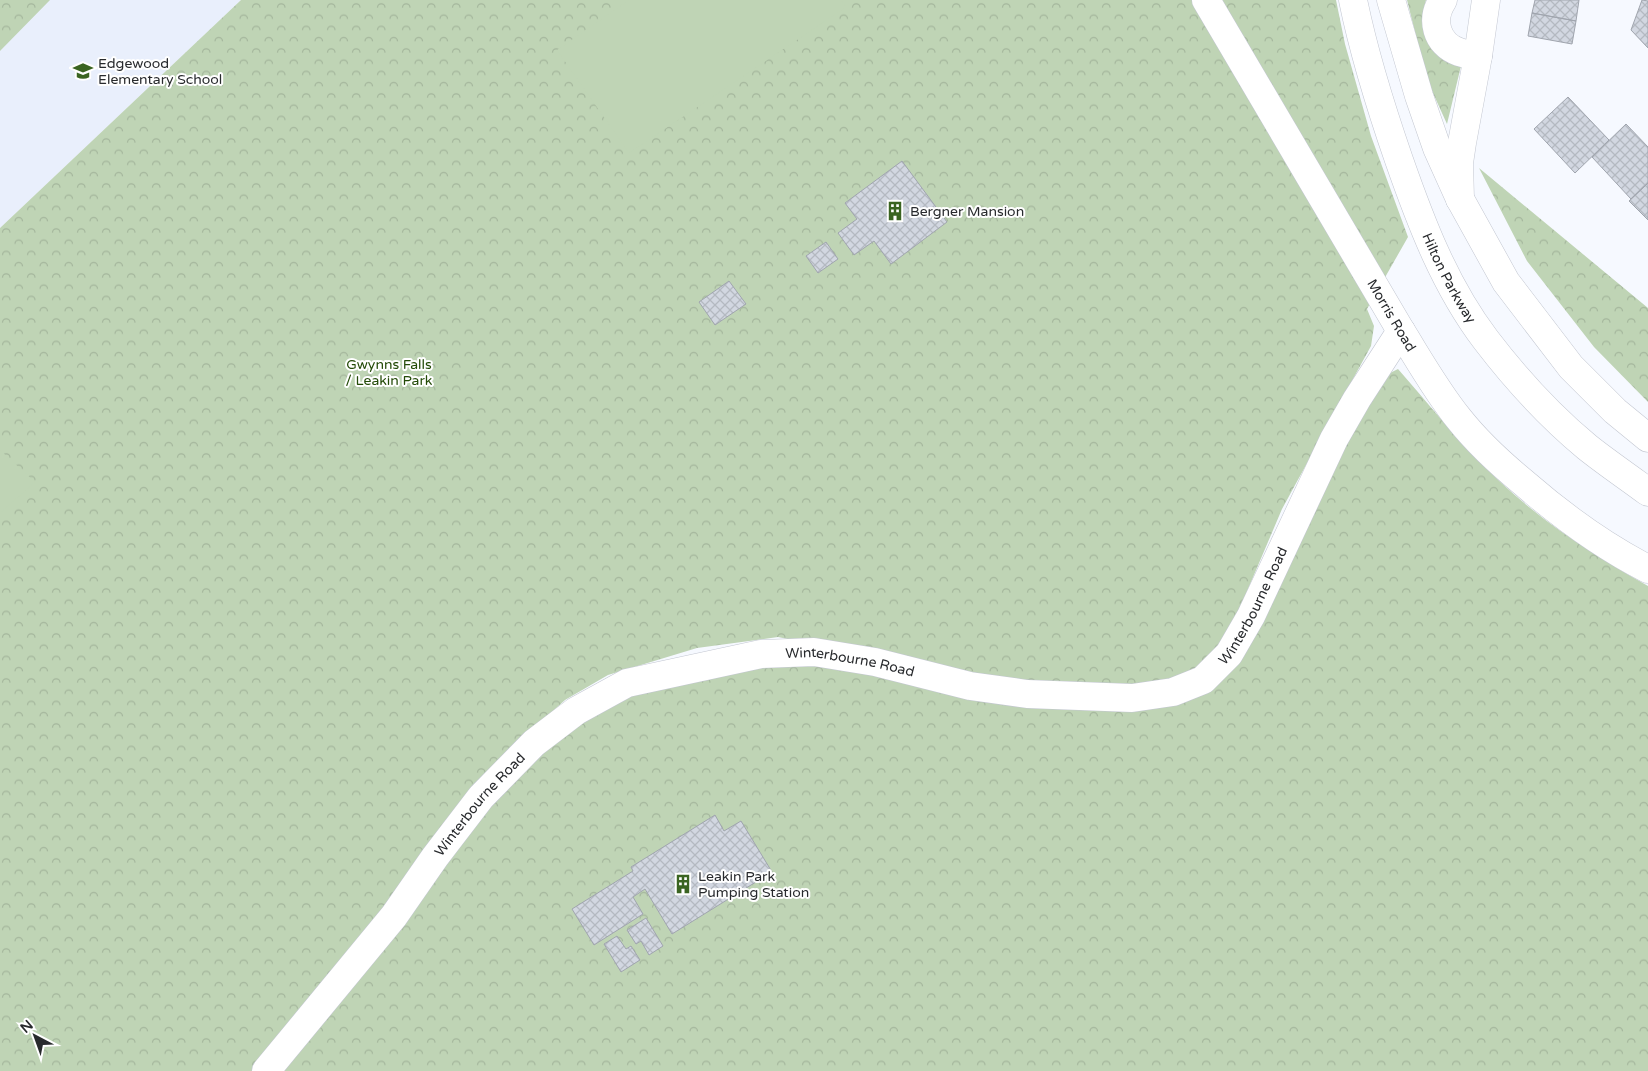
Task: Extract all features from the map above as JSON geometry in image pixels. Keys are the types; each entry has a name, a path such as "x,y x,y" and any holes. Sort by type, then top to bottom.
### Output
{"street":[{"name":"Morris Road","path":"1206,0 1425,371 1459,420 1498,461 1541,498 1588,534 1648,569"},
{"name":"Hilton Parkway","path":"1353,0 1381,109 1407,184 1435,253 1460,301 1486,340 1534,397 1587,446 1648,492"},
{"path":"1391,0 1419,96 1437,148 1460,199 1506,282 1571,367 1615,411 1648,438"},
{"path":"1443,0 1438,8 1435,23 1438,34 1446,45 1458,52 1478,56"},
{"path":"1460,199 1459,163 1486,0"},
{"name":"Winterbourne Road","path":"266,1071 394,916 435,857 481,797 534,743 576,711 627,683 679,670 762,654 814,652 875,662 970,686 1027,694 1132,698 1173,692 1203,680 1229,654 1251,616 1334,439 1401,330"}],"shaded area":[{"name":"Edgewood Elementary School","path":"0,0 241,0 0,228"}],"green space":[{"path":"0,0 50,0 0,51"},
{"name":"Gwynns Falls / Leakin Park","path":"241,0 1336,0 1345,44 1371,136 1408,237 1367,309 1374,326 1371,346 1282,509 1231,629 1204,667 1172,681 1151,684 1007,684 778,637 697,648 608,675 565,700 503,757 335,972 252,1071 0,1071 0,228"},
{"path":"629,0 841,0 846,7 629,153 557,50"},
{"path":"1407,0 1426,0 1423,12 1428,40 1461,66 1447,124 1427,80"},
{"path":"1479,168 1648,308 1648,402 1594,347 1527,261"},
{"path":"1398,369 1452,432 1523,502 1563,533 1648,586 1648,1071 271,1071 498,786 609,699 776,661 845,663 1000,700 1198,694 1353,422 1382,377"},
{"path":"0,450 35,482 0,513"}],"building":[{"path":"1535,0 1579,0 1576,21 1532,13"},
{"path":"1642,0 1648,1 1648,48 1631,30"},
{"path":"1532,13 1576,21 1572,44 1528,36"},
{"path":"1568,97 1609,140 1575,173 1534,129"},
{"path":"1626,124 1648,147 1648,183 1631,199 1592,157"},
{"name":"Bergner Mansion","path":"902,161 947,222 891,264 874,241 854,255 838,233 857,219 845,203"},
{"path":"1648,183 1648,220 1629,201"},
{"path":"826,242 838,259 818,273 806,256"},
{"path":"729,281 746,304 715,325 699,302"},
{"name":"Leakin Park Pumping Station","path":"715,815 724,831 741,821 772,872 672,934 645,889 633,897 643,914 594,945 572,909 633,871 631,867"},
{"path":"646,918 663,946 649,955 641,941 636,944 627,930"},
{"path":"617,936 626,949 631,946 640,960 621,972 604,944"}],"place":[{"name":"Edgewood Elementary School","path":"83,71"},
{"name":"Bergner Mansion","path":"895,211"},
{"name":"Leakin Park Pumping Station","path":"683,884"}]}
